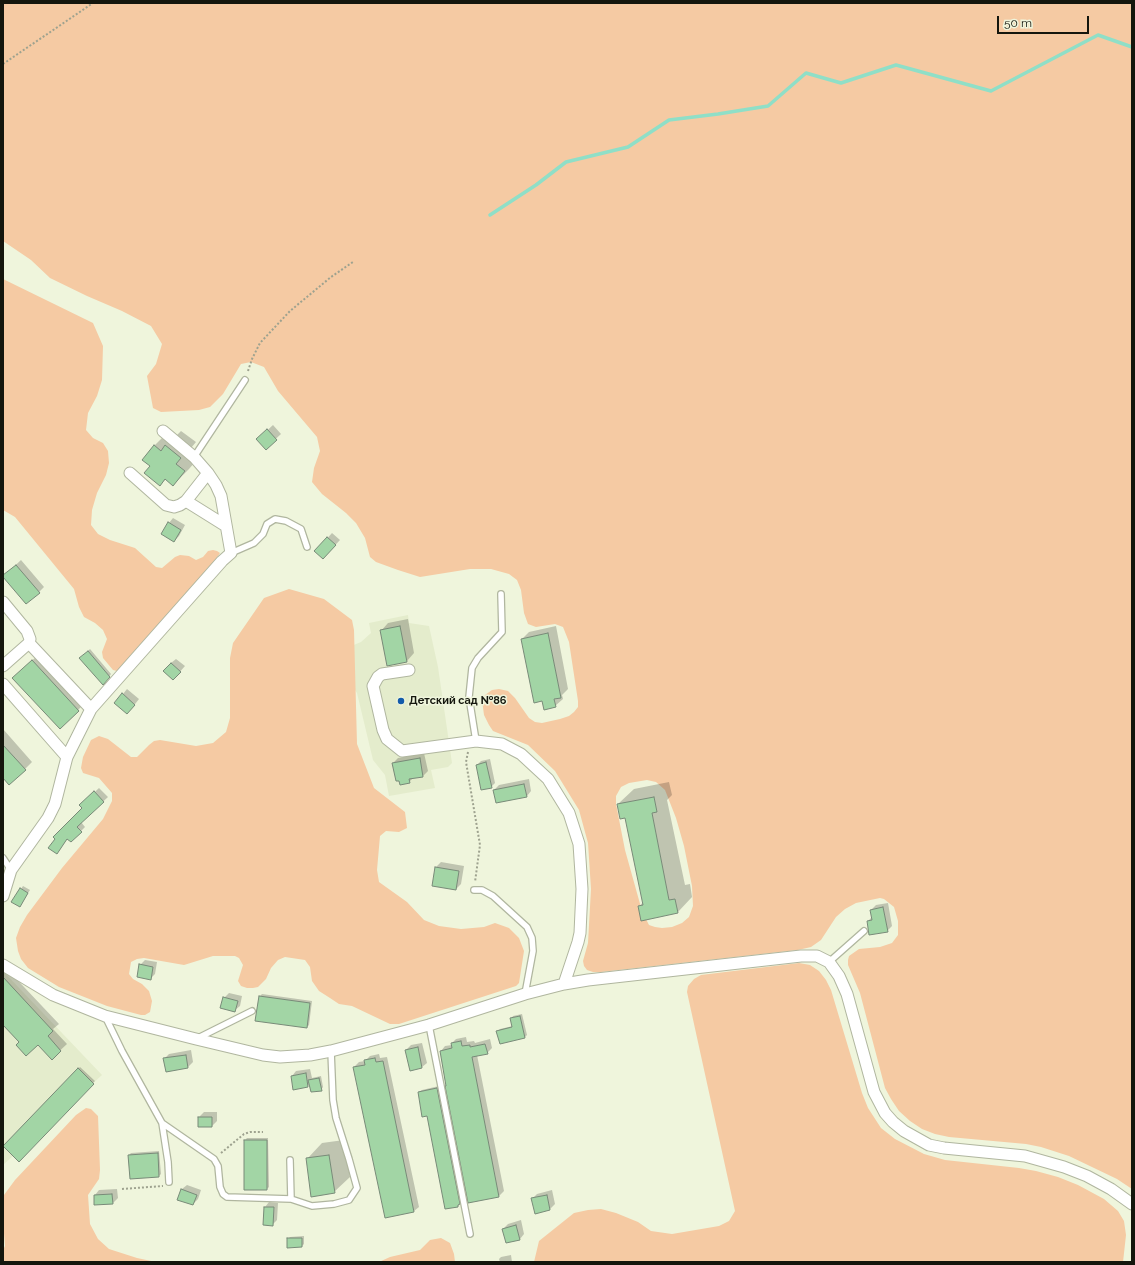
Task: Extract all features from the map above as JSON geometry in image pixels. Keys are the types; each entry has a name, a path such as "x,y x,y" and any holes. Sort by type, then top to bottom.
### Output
{"street":[{"path":"3,896 11,870 48,818 55,804 67,757 91,709 222,561 231,553 221,496 208,473 194,457 163,431"},
{"path":"130,473 166,505 174,507 186,501 208,473"},
{"path":"186,501 226,526"},
{"path":"3,602 29,634 29,643 91,709"},
{"path":"3,666 29,643"},
{"path":"409,670 382,674 378,677 373,686 383,730 387,739 402,751 476,741 502,744 521,754 548,779 569,813 578,844 582,889 580,933 564,984"},
{"path":"3,684 67,757"},
{"path":"3,965 53,995 105,1016 196,1039 280,1057 304,1056 331,1051 429,1025 525,994 564,984 801,956 817,956 829,962 840,976 847,994 874,1092 885,1113 904,1131 929,1145 944,1148 1025,1156 1064,1167 1087,1176 1111,1189 1132,1204"}],"lane":[{"path":"194,457 245,380"},
{"path":"231,553 254,543 263,534 267,524 275,519 286,521 301,529 307,547"},
{"path":"476,741 469,697 472,668 482,652 502,632 501,594"},
{"path":"3,858 11,870"},
{"path":"474,890 482,890 493,896 527,927 532,938 533,951 525,994"},
{"path":"829,962 864,931"},
{"path":"196,1039 252,1011"},
{"path":"105,1016 122,1051 162,1123 168,1162 168,1182"},
{"path":"429,1025 470,1234"},
{"path":"162,1123 214,1159 218,1166 220,1187 223,1194 227,1197 291,1199 312,1206 334,1204 349,1200 357,1188 332,1100 331,1051"},
{"path":"290,1160 291,1199"}],"path":[{"path":"3,64 93,3"},
{"path":"245,380 252,359 260,343 290,311 331,277 353,262"},
{"path":"474,890 480,845 466,762 468,752 476,741"},
{"path":"214,1159 244,1134 250,1132 263,1132"},
{"path":"122,1189 163,1186 168,1182"}],"shaded area":[{"path":"3,3 1132,3 1132,1189 1117,1179 1069,1156 1026,1144 949,1137 935,1134 922,1129 899,1111 885,1088 860,993 848,965 849,956 859,949 880,947 892,943 898,935 898,921 894,907 884,899 880,898 856,903 845,909 836,917 821,940 811,947 798,950 601,972 587,970 583,961 588,943 591,889 588,843 579,810 555,771 528,745 493,731 484,715 482,700 485,695 492,690 499,689 508,691 515,698 529,718 535,722 542,723 569,716 574,712 578,707 578,701 569,642 563,627 555,624 536,627 528,624 524,613 521,590 517,580 509,574 491,569 470,569 420,577 376,562 370,557 365,538 356,523 322,494 312,482 314,468 320,451 317,437 278,391 264,367 251,362 241,364 223,394 210,407 199,410 161,412 153,408 147,376 156,364 162,344 151,326 50,278 31,260 3,241","holes":["647,780 656,782 665,790 676,818 684,846 692,886 693,906 689,917 682,923 672,927 662,928 649,925 642,911 625,850 616,804 616,796 621,787 629,783"]},
{"path":"3,279 93,323 103,346 102,380 97,396 88,413 86,430 93,438 103,443 108,451 109,463 106,475 97,493 92,510 91,525 98,534 110,540 135,548 156,567 162,568 175,557 180,555 189,556 196,560 203,557 208,551 213,550 220,553 214,562 117,671 113,670 103,658 102,652 107,639 103,630 95,623 84,617 79,607 74,589 15,517 3,510"},
{"path":"289,589 324,599 352,620 354,630 357,744 374,788 405,812 407,828 399,832 386,831 380,836 377,870 379,882 407,902 424,920 439,926 461,929 484,927 495,923 509,928 519,938 524,951 519,983 516,986 399,1024 390,1024 352,1006 339,1004 319,991 312,981 310,967 305,960 285,957 278,960 271,968 266,979 258,987 247,988 241,986 238,981 243,965 239,958 235,956 213,956 184,965 144,958 137,959 131,962 129,974 133,979 142,984 149,991 152,1001 150,1012 145,1015 107,1006 59,987 28,968 21,959 18,951 16,938 20,927 27,915 62,868 103,819 112,801 112,793 99,778 83,773 81,768 83,757 91,740 99,736 108,739 131,757 137,757 154,741 160,740 196,746 213,743 226,732 230,718 230,658 233,643 264,598"},
{"name":"Детский сад №86","path":"408,615 409,623 429,626 438,667 452,763 448,767 431,770 435,788 389,796 385,775 373,760 357,693 351,684 339,651 361,642 371,633 369,623"},
{"path":"799,963 810,965 819,971 831,990 862,1093 868,1108 881,1128 895,1139 924,1154 945,1160 1036,1171 1058,1177 1078,1185 1104,1199 1118,1211 1124,1221 1126,1235 1123,1262 534,1262 539,1241 574,1213 588,1210 601,1209 616,1213 638,1222 651,1231 672,1234 719,1226 729,1221 735,1211 687,992 688,986 694,979 701,975"},
{"path":"3,971 102,1075 3,1165"},
{"path":"86,1108 91,1109 98,1116 100,1170 99,1179 88,1195 90,1224 98,1239 109,1249 137,1258 156,1262 3,1262 3,1250 5,1246 3,1221 4,1195 15,1180 76,1115"},
{"path":"441,1238 450,1243 455,1262 379,1262 390,1257 420,1250 430,1240"}],"building":[{"path":"267,429 277,440 266,450 256,439"},
{"path":"154,445 161,451 165,445 181,458 176,464 185,471 173,486 165,479 160,486 144,473 150,466 142,460"},
{"path":"168,522 181,530 174,542 161,534"},
{"path":"327,537 336,545 323,559 314,551"},
{"path":"16,565 40,593 26,604 3,577 3,575"},
{"path":"400,626 407,662 387,666 380,630"},
{"path":"548,633 561,698 554,699 556,707 544,710 542,701 534,703 521,639"},
{"path":"88,651 110,677 103,685 79,658"},
{"path":"32,660 79,711 60,729 12,678"},
{"path":"171,663 181,672 173,680 163,671"},
{"path":"122,693 135,705 127,714 114,703"},
{"path":"3,745 26,770 9,785 3,778"},
{"path":"420,758 423,777 409,779 410,783 400,785 399,781 396,781 392,763"},
{"path":"486,762 492,788 481,790 476,765"},
{"path":"524,784 527,797 496,803 493,790"},
{"path":"94,791 104,802 77,827 82,832 71,842 67,839 57,854 48,848 55,839 53,837 82,808 79,805"},
{"path":"654,797 657,812 652,813 669,900 675,899 678,913 641,921 638,906 643,905 625,818 620,819 617,804"},
{"path":"435,867 459,871 456,890 432,886"},
{"path":"20,888 28,893 20,907 11,902"},
{"path":"883,907 888,932 869,935 867,921 872,920 870,910"},
{"path":"139,964 153,967 151,980 137,977"},
{"path":"3,977 53,1031 48,1036 61,1051 52,1060 38,1045 26,1056 16,1045 19,1042 3,1025"},
{"path":"259,996 310,1003 307,1028 255,1021"},
{"path":"223,997 238,1001 235,1012 220,1008"},
{"path":"520,1016 525,1038 500,1044 496,1031 512,1027 510,1018"},
{"path":"461,1041 462,1046 470,1045 470,1047 485,1044 488,1054 472,1057 499,1197 468,1203 445,1086 440,1051 452,1048 451,1043"},
{"path":"418,1047 422,1068 410,1071 405,1050"},
{"path":"186,1055 188,1068 166,1072 163,1058"},
{"path":"375,1058 376,1062 383,1061 414,1212 385,1218 353,1067 365,1065 364,1060"},
{"path":"78,1068 94,1084 19,1162 3,1146"},
{"path":"306,1073 308,1087 293,1090 291,1076"},
{"path":"319,1078 322,1091 311,1092 308,1080"},
{"path":"437,1088 460,1204 458,1207 445,1209 427,1116 422,1117 418,1092"},
{"path":"198,1117 212,1117 212,1127 198,1127"},
{"path":"244,1140 267,1140 267,1190 244,1190"},
{"path":"158,1153 159,1177 130,1179 128,1155"},
{"path":"329,1155 335,1193 311,1197 306,1158"},
{"path":"181,1189 197,1195 193,1205 177,1200"},
{"path":"112,1194 113,1204 94,1205 94,1195"},
{"path":"547,1195 550,1210 535,1214 531,1198"},
{"path":"264,1207 274,1207 273,1226 263,1225"},
{"path":"516,1225 520,1240 506,1243 502,1229"},
{"path":"287,1238 302,1238 302,1247 287,1248"}],"waterway":[{"path":"490,215 536,185 566,162 628,147 669,120 768,106 806,73 841,83 896,65 991,91 1098,35 1132,47"}],"place":[{"name":"Детский сад №86","path":"401,701"}]}
